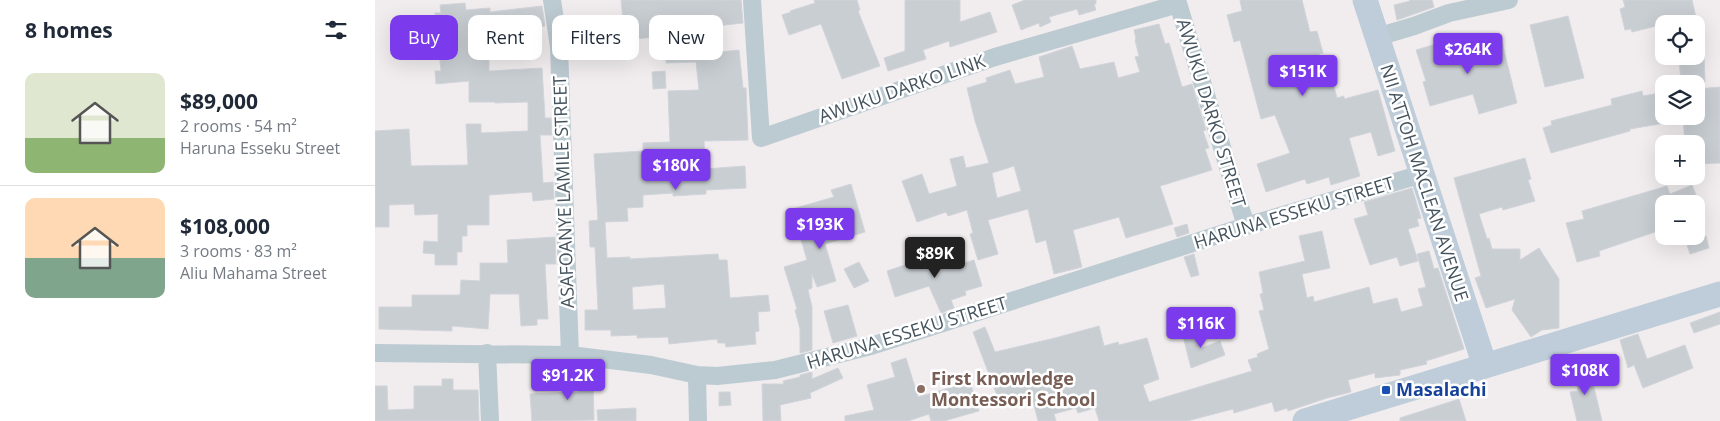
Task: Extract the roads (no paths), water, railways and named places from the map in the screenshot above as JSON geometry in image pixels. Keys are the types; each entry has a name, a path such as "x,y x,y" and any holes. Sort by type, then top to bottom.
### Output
{"street":[{"name":"ASAFOANYE LAMILE STREET","path":"552,0 559,47 570,355"},
{"name":"AWUKU DARKO LINK","path":"752,0 761,138 995,57 1177,2"},
{"name":"NII ATTOH MACLEAN AVENUE","path":"1365,0 1403,121 1485,366"},
{"path":"1377,37 1449,13 1509,0"},
{"name":"AWUKU DARKO STREET","path":"1177,2 1246,226"},
{"name":"HARUNA ESSEKU STREET","path":"375,352 570,355 651,365 697,375 717,376 775,370 871,346 1246,226 1422,174"},
{"path":"1305,421 1720,294"},
{"path":"487,353 490,421"},
{"path":"697,375 699,421"}],"place":[{"name":"First knowledge Montessori School","path":"921,389"},
{"name":"Masalachi","path":"1386,390"}]}
